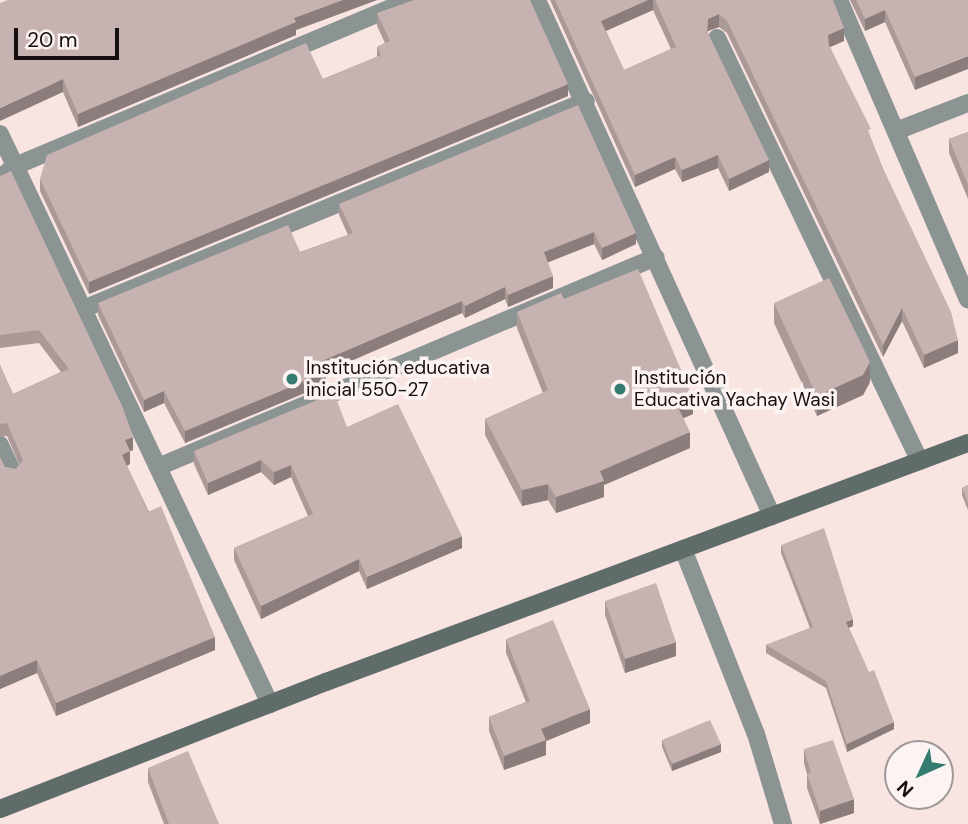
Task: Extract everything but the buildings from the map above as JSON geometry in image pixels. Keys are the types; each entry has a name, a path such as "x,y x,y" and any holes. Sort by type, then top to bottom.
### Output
{"street":[{"path":"0,178 15,166 409,0"},
{"path":"537,0 586,101 772,516"},
{"path":"839,0 968,299"},
{"path":"717,38 920,461"},
{"path":"83,309 586,101"},
{"path":"896,131 968,103"},
{"path":"0,134 270,704"},
{"path":"158,467 656,257"},
{"path":"0,809 270,704 968,443"},
{"path":"0,445 12,471"},
{"path":"683,549 756,734 783,824"}],"place":[{"name":"Institución educativa inicial 550-27","path":"292,379"},
{"name":"Institución Educativa Yachay Wasi","path":"620,389"}]}
